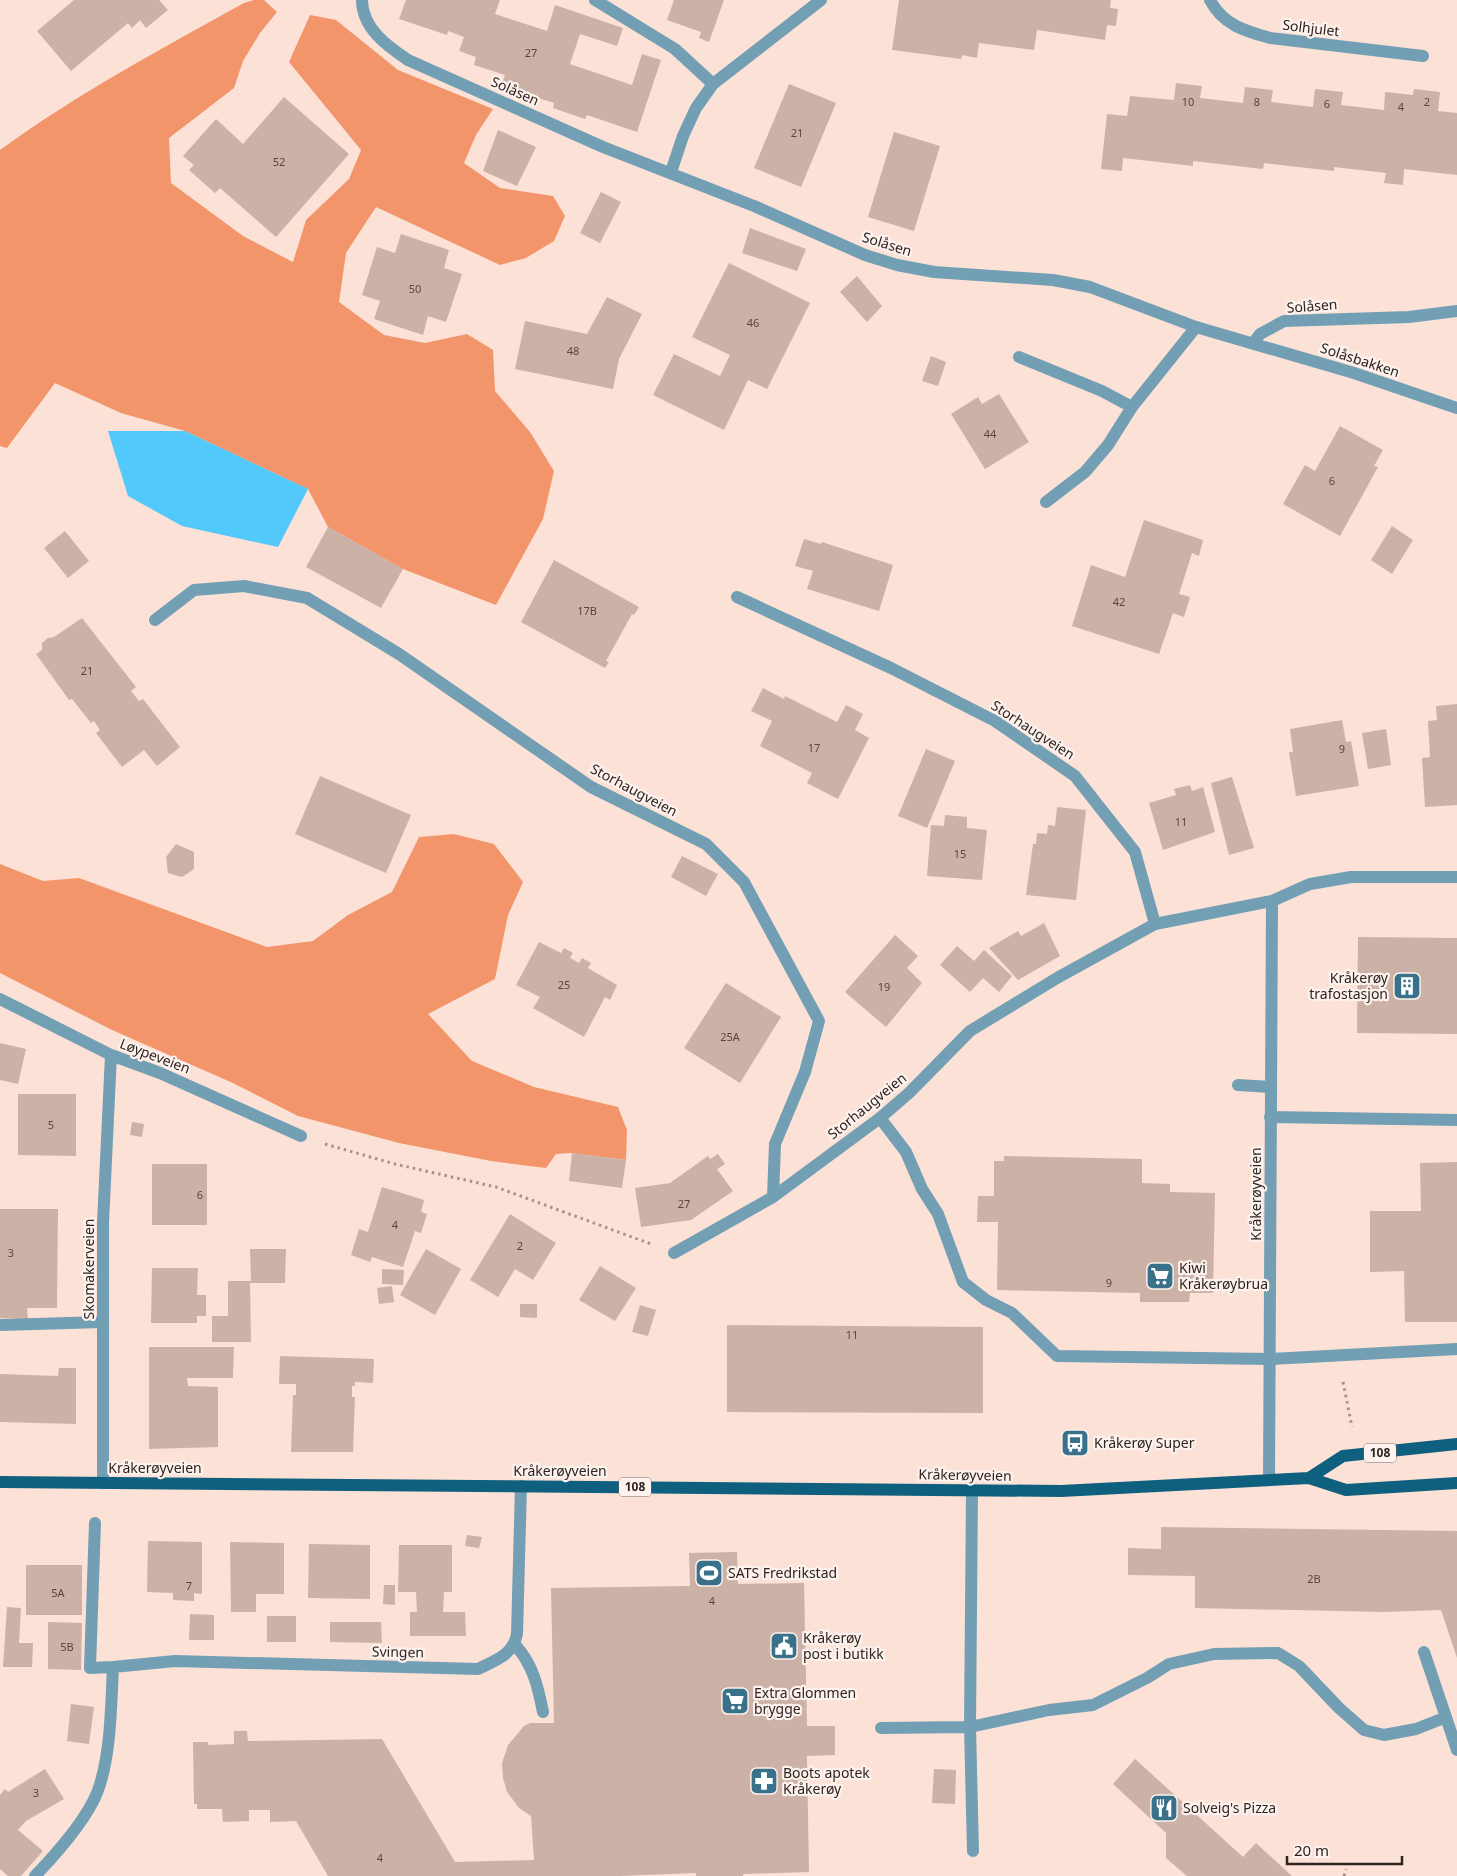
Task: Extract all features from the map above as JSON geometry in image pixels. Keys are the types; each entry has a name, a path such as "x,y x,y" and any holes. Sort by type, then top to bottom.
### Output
{"main road":[{"name":"108","path":"1309,1478 1343,1456 1457,1444"},
{"name":"Kråkerøyveien","path":"0,1482 1061,1491 1309,1478 1346,1490 1457,1483"}],"street":[{"name":"Solåsen","path":"362,0 362,7 372,30 387,46 408,60 603,147 671,172 866,255 897,265 934,272 1053,280 1090,287 1196,327 1254,342 1270,326 1284,321 1409,317 1457,311"},
{"path":"595,0 675,49 713,84"},
{"path":"671,172 683,136 696,108 713,84 821,0"},
{"name":"Solhjulet","path":"1210,0 1226,22 1246,31 1270,38 1423,56"},
{"path":"1046,502 1084,472 1108,445 1132,407 1196,327"},
{"name":"Solåsbakken","path":"1254,342 1457,408"},
{"path":"1018,357 1102,391 1132,407"},
{"name":"Storhaugveien","path":"155,620 194,590 244,586 307,598 399,654 591,787 706,844 744,882 818,1021 805,1072 775,1144 772,1197"},
{"name":"Storhaugveien","path":"737,597 892,668 995,721 1075,776 1134,852 1155,924"},
{"name":"Storhaugveien","path":"674,1253 772,1197 880,1118 909,1093 970,1031 1057,978 1155,924 1272,901 1310,884 1351,877 1457,877"},
{"name":"Kråkerøyveien","path":"1269,1480 1272,901"},
{"name":"Løypeveien","path":"0,999 111,1055 160,1073 301,1136"},
{"name":"Skomakerveien","path":"103,1483 103,1223 111,1055"},
{"path":"1238,1085 1271,1087"},
{"path":"1270,1117 1457,1120"},
{"path":"880,1118 906,1152 922,1189 938,1214 963,1282 986,1300 1012,1313 1057,1356 1271,1359 1341,1357 1457,1349"},
{"path":"0,1325 104,1322"},
{"path":"521,1486 515,1645 525,1656 538,1684 543,1712"},
{"path":"972,1490 970,1727 973,1851"},
{"name":"Svingen","path":"95,1523 90,1668 175,1662 478,1669 508,1654 515,1645"},
{"path":"1424,1652 1444,1718 1457,1750"},
{"path":"881,1728 970,1727 1049,1710 1093,1705 1147,1678 1169,1664 1224,1654 1278,1653 1299,1666 1338,1708 1364,1730 1384,1735 1416,1729 1444,1718"},
{"path":"35,1876 66,1844 97,1793 108,1741 113,1667"}],"path":[{"path":"301,1136 394,1164 496,1187 674,1253"},
{"path":"1341,1357 1343,1380 1353,1428"},
{"path":"1344,1876 1346,1869"}],"shaded area":[{"path":"264,0 277,12 260,33 243,61 234,88 169,138 171,183 243,236 293,262 306,220 349,179 361,150 289,62 310,15 336,20 398,70 493,109 476,135 464,163 500,188 553,196 565,216 554,241 526,258 500,265 376,207 346,253 339,302 384,335 425,343 467,334 493,350 495,391 530,432 554,471 543,519 496,605 403,569 328,527 308,489 185,431 121,413 55,383 7,448 0,446 0,150 29,129 120,73 244,3"},
{"path":"454,834 494,844 523,882 508,915 495,979 428,1014 472,1061 534,1087 618,1107 627,1130 626,1160 572,1153 556,1154 546,1168 491,1161 399,1143 298,1116 233,1083 112,1030 0,973 0,864 43,881 79,878 267,947 313,941 348,915 392,892 419,837"}],"water":[{"path":"108,431 185,431 308,489 278,547 182,526 128,496"}],"building":[{"path":"74,0 159,0 168,10 146,28 140,20 132,28 128,23 71,71 37,31"},
{"path":"406,0 500,0 495,14 547,31 555,5 623,28 617,46 580,34 570,64 632,85 642,54 661,60 637,132 587,115 585,119 553,108 554,103 501,86 505,75 474,65 476,57 459,51 464,37 448,31 447,35 399,19"},
{"path":"674,0 724,0 709,42 699,38 701,32 667,20"},
{"path":"899,0 1111,0 1110,8 1118,9 1116,26 1107,25 1105,40 1037,30 1034,50 979,43 977,58 962,55 961,59 892,50"},
{"path":"1176,83 1202,86 1200,98 1243,103 1245,87 1273,90 1271,102 1313,107 1315,89 1343,92 1341,105 1384,110 1385,92 1413,95 1414,89 1440,92 1438,111 1457,113 1457,175 1404,169 1403,185 1384,183 1386,173 1334,167 1334,171 1264,163 1263,169 1193,161 1193,166 1123,158 1122,171 1101,169 1107,114 1127,116 1130,96 1174,100"},
{"path":"789,84 836,103 801,187 754,168"},
{"path":"284,97 349,154 276,237 220,188 215,193 189,170 194,165 183,156 216,119 243,144"},
{"path":"498,130 536,147 517,186 483,171"},
{"path":"894,132 940,146 914,231 868,217"},
{"path":"601,192 621,202 600,243 580,233"},
{"path":"750,228 806,249 797,271 742,253"},
{"path":"401,234 449,250 444,268 462,274 446,322 428,316 423,335 374,319 380,301 362,295 377,247 395,253"},
{"path":"729,263 810,303 767,389 748,380 724,430 653,395 674,354 720,376 730,355 692,337"},
{"path":"857,276 882,306 867,322 840,292"},
{"path":"607,297 642,314 619,359 613,389 515,369 525,321 587,334"},
{"path":"931,356 946,362 938,386 922,381"},
{"path":"999,394 1029,442 985,469 951,414 978,397 982,404"},
{"path":"1340,426 1383,450 1374,466 1378,467 1340,536 1283,504 1305,465 1315,471"},
{"path":"1144,520 1203,540 1199,556 1192,553 1179,594 1190,597 1184,617 1173,613 1159,654 1072,626 1091,565 1125,577"},
{"path":"1392,526 1413,540 1392,574 1371,560"},
{"path":"328,527 403,569 381,608 306,567"},
{"path":"65,531 89,561 68,578 44,548"},
{"path":"804,539 821,544 822,542 893,565 879,611 807,589 813,571 795,566"},
{"path":"554,560 639,607 634,615 632,614 606,661 609,662 605,668 521,622"},
{"path":"82,618 136,687 131,691 139,701 143,699 180,747 157,766 144,750 122,767 96,733 100,730 94,721 91,723 72,699 69,700 36,654 42,650 42,643 48,638 54,637"},
{"path":"763,688 784,699 785,696 837,722 846,705 863,714 855,730 869,738 838,799 807,783 812,773 760,746 772,721 751,711"},
{"path":"1457,704 1457,805 1425,807 1422,758 1430,757 1428,721 1437,720 1436,706"},
{"path":"1342,720 1346,742 1351,741 1359,786 1296,796 1289,752 1293,752 1290,729"},
{"path":"1386,729 1391,765 1368,769 1362,733"},
{"path":"926,749 955,761 927,828 898,816"},
{"path":"320,776 411,815 386,873 295,834"},
{"path":"1232,777 1254,848 1229,855 1211,783"},
{"path":"1190,785 1192,791 1203,787 1215,832 1163,850 1149,803 1176,795 1174,789"},
{"path":"1057,807 1086,810 1076,900 1026,895 1033,844 1036,844 1037,833 1047,834 1048,825 1055,826"},
{"path":"945,815 967,817 967,828 987,830 982,880 927,876 931,825 944,826"},
{"path":"176,844 194,852 194,869 182,877 168,873 166,857"},
{"path":"682,856 718,874 706,896 671,877"},
{"path":"1044,923 1060,956 1018,980 989,948 1018,931 1021,936"},
{"path":"895,935 918,956 907,968 922,983 886,1027 845,992"},
{"name":"Kråkerøy trafostasjon","path":"1358,937 1457,938 1457,1034 1357,1033"},
{"path":"539,942 561,953 564,948 573,953 570,958 579,963 582,958 591,963 588,968 617,985 610,1000 605,997 584,1037 533,1008 540,997 516,985"},
{"path":"957,946 974,961 984,950 1012,976 999,992 983,978 970,992 940,965"},
{"path":"726,983 781,1017 740,1083 684,1048"},
{"path":"0,1043 26,1049 18,1084 0,1080"},
{"path":"18,1094 76,1094 76,1156 18,1155"},
{"path":"132,1122 144,1124 142,1137 130,1135"},
{"path":"572,1153 626,1160 622,1188 569,1181"},
{"path":"718,1154 725,1164 717,1169 733,1191 691,1220 641,1227 635,1188 670,1183 708,1156 710,1159"},
{"path":"1004,1156 1142,1159 1142,1183 1170,1184 1170,1192 1215,1193 1213,1293 1190,1293 1189,1302 1140,1302 1140,1293 997,1290 998,1222 977,1222 978,1196 994,1196 994,1161 1004,1161"},
{"path":"1457,1162 1457,1322 1405,1322 1404,1271 1370,1272 1370,1211 1421,1211 1420,1163"},
{"path":"152,1164 207,1164 207,1225 152,1225"},
{"path":"382,1187 424,1200 421,1212 427,1214 421,1233 415,1231 403,1267 372,1257 370,1262 351,1255 359,1229 368,1232"},
{"path":"0,1209 58,1209 57,1308 27,1308 28,1319 0,1318"},
{"path":"510,1214 556,1243 533,1280 515,1269 498,1297 470,1280"},
{"path":"250,1249 286,1249 285,1283 250,1283 251,1342 212,1342 212,1316 228,1316 228,1281 251,1281"},
{"path":"426,1249 461,1269 435,1315 400,1295"},
{"path":"600,1266 636,1288 615,1321 579,1300"},
{"path":"152,1268 198,1268 197,1295 206,1295 206,1316 197,1316 197,1323 151,1323"},
{"path":"382,1269 404,1270 403,1285 382,1284"},
{"path":"392,1286 394,1302 379,1304 377,1288"},
{"path":"520,1304 537,1304 537,1318 520,1317"},
{"path":"640,1305 656,1310 648,1336 632,1332"},
{"path":"727,1325 983,1327 983,1413 727,1412"},
{"path":"149,1347 234,1347 233,1378 187,1378 188,1386 218,1387 218,1447 149,1449"},
{"path":"280,1356 374,1359 373,1383 355,1382 355,1386 352,1386 352,1397 355,1397 353,1452 291,1452 293,1395 296,1395 296,1384 279,1384"},
{"path":"59,1368 76,1368 76,1424 0,1422 0,1374 58,1376"},
{"path":"1161,1527 1457,1531 1457,1658 1441,1610 1384,1612 1195,1608 1195,1576 1128,1575 1128,1548 1161,1549"},
{"path":"467,1535 482,1537 479,1548 465,1546"},
{"path":"148,1541 202,1542 202,1594 194,1593 194,1601 173,1600 173,1593 147,1592"},
{"path":"230,1542 284,1543 284,1594 256,1594 256,1612 231,1612"},
{"path":"309,1544 370,1545 370,1599 308,1598"},
{"path":"399,1545 452,1545 452,1592 444,1592 443,1612 465,1612 466,1636 410,1636 410,1612 417,1612 416,1592 398,1592"},
{"path":"737,1552 738,1584 804,1583 807,1726 835,1726 835,1755 807,1756 809,1872 743,1874 743,1876 696,1876 696,1873 619,1876 328,1876 296,1821 270,1822 270,1810 249,1810 249,1821 223,1822 222,1809 197,1809 197,1804 194,1804 193,1742 208,1742 208,1745 234,1744 234,1731 247,1731 248,1741 382,1739 455,1862 534,1860 531,1816 519,1808 507,1792 503,1778 502,1763 508,1745 524,1726 530,1723 554,1723 551,1588 690,1586 689,1553"},
{"path":"26,1565 82,1565 82,1615 26,1615"},
{"path":"384,1585 395,1585 395,1605 383,1604"},
{"path":"7,1607 21,1608 19,1643 33,1643 32,1667 3,1667"},
{"path":"190,1614 214,1615 214,1640 189,1640"},
{"path":"267,1616 296,1616 296,1642 267,1642"},
{"path":"48,1622 82,1623 81,1670 48,1669"},
{"path":"330,1622 381,1622 382,1643 330,1642"},
{"path":"71,1704 94,1707 89,1744 67,1741"},
{"name":"Solveig's Pizza","path":"1135,1759 1243,1857 1256,1843 1292,1876 1187,1876 1166,1858 1166,1833 1113,1784"},
{"path":"45,1769 64,1799 26,1821 18,1830 43,1851 21,1876 8,1876 0,1869 0,1795 5,1789 8,1792"},
{"path":"934,1769 956,1770 955,1804 932,1803"}],"place":[{"name":"Kråkerøy trafostasjon","path":"1407,986"},
{"name":"Kiwi Kråkerøybrua","path":"1160,1276"},
{"name":"Kråkerøy Super","path":"1075,1443"},
{"name":"SATS Fredrikstad","path":"709,1573"},
{"name":"Kråkerøy post i butikk","path":"784,1646"},
{"name":"Extra Glommen brygge","path":"735,1701"},
{"name":"Boots apotek Kråkerøy","path":"764,1781"},
{"name":"Solveig's Pizza","path":"1164,1808"}]}
